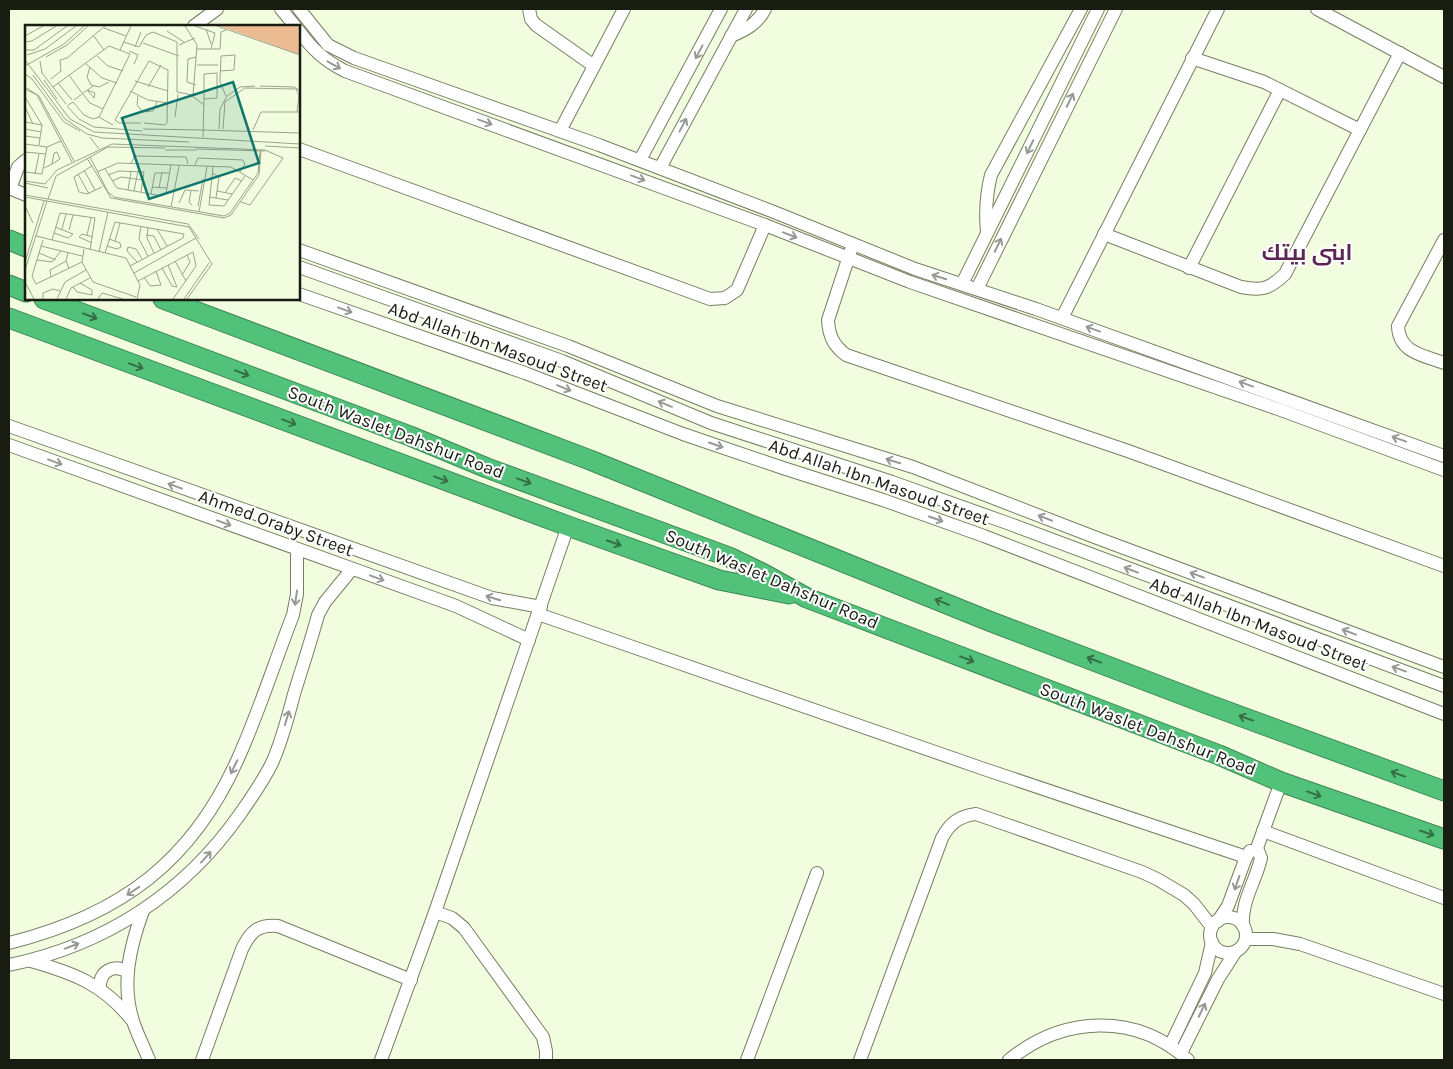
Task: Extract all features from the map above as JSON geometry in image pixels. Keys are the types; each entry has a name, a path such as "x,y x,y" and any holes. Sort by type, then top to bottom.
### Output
{"highway":[{"path":"9,240 25,247"},
{"path":"9,286 25,292"},
{"name":"South Waslet Dahshur Road","path":"47,300 410,436 487,468 729,557 807,598 1220,755 1281,782 1444,839"},
{"path":"166,300 590,460 989,621 1207,704 1444,790"},
{"path":"9,318 568,526 719,580 807,598"}],"street":[{"path":"195,25 217,9"},
{"path":"281,9 294,25"},
{"path":"298,9 318,35 339,52 640,160 916,269 1062,318 1444,456"},
{"path":"529,9 531,19 536,25 594,66"},
{"path":"560,131 624,9"},
{"path":"640,160 722,9"},
{"path":"660,168 746,9"},
{"path":"731,36 754,24 766,9"},
{"path":"988,232 985,213 991,175 1081,9"},
{"path":"962,284 1098,9"},
{"path":"977,289 1116,9"},
{"path":"1062,318 1218,9"},
{"path":"1317,9 1444,77"},
{"path":"300,33 318,55 345,71 765,225 910,282 1278,409 1444,470"},
{"path":"1104,234 1242,287 1258,290 1273,285 1285,274 1400,53"},
{"path":"1192,58 1244,75 1280,90 1360,130"},
{"path":"1189,268 1280,90"},
{"path":"593,161 600,145"},
{"path":"300,149 710,299 725,298 737,290 765,225"},
{"path":"20,165 9,188 25,195"},
{"path":"853,244 828,320 828,330 832,340 837,348 846,355 1109,444 1444,566"},
{"path":"1443,246 1402,316 1398,326 1398,336 1404,346 1412,351 1444,363"},
{"path":"300,250 568,346 718,406 913,467 1097,538 1444,667"},
{"path":"304,269 314,255"},
{"name":"Abd Allah Ibn Masoud Street","path":"304,269 562,361 711,422 972,510 1444,686"},
{"name":"Abd Allah Ibn Masoud Street","path":"300,294 525,373 682,434 883,500 984,536 1444,714"},
{"path":"442,318 448,303"},
{"path":"1030,323 1036,309"},
{"path":"562,361 568,346"},
{"path":"711,422 718,406"},
{"path":"9,426 492,598 539,610 984,769 1246,857"},
{"name":"Ahmed Oraby Street","path":"9,445 472,613 529,640"},
{"path":"1413,459 1417,446"},
{"path":"972,510 978,491"},
{"path":"203,516 210,498"},
{"path":"381,1060 435,912 568,526"},
{"path":"1091,554 1097,538"},
{"path":"9,943 70,924 113,903 147,881 170,861 197,830 221,793 240,754 292,615 297,594 297,549"},
{"path":"9,966 31,961 101,934 142,911 166,894 201,862 230,829 259,787 273,761 320,609 352,569"},
{"path":"1209,599 1215,582"},
{"path":"1180,1053 1218,979 1246,939 1243,918 1245,902 1261,858 1257,848 1281,782"},
{"path":"860,1060 942,838 951,824 965,816 976,814 1142,872 1184,895 1215,924"},
{"path":"1263,832 1444,898"},
{"path":"1236,951 1230,953 1219,951 1212,942 1210,934 1228,906 1246,857 1250,851 1257,848"},
{"path":"747,1060 817,873"},
{"path":"142,911 130,951 128,972 129,1005 149,1060"},
{"path":"435,912 452,918 464,928 543,1037 546,1060"},
{"path":"1215,924 1223,918 1234,918 1243,926"},
{"path":"202,1060 242,949 248,937 266,925 278,926 411,980"},
{"path":"1246,939 1273,939 1300,944 1444,994"},
{"path":"1180,1053 1205,973 1212,942"},
{"path":"31,961 67,971 100,988 118,1003 133,1020"},
{"path":"100,988 101,978 108,970 118,968 128,972"},
{"path":"1009,1060 1033,1042 1048,1035 1081,1026 1099,1025 1126,1028 1154,1037 1180,1053"}],"district":[{"name":"ابنى بيتك","path":"1307,252"}]}
